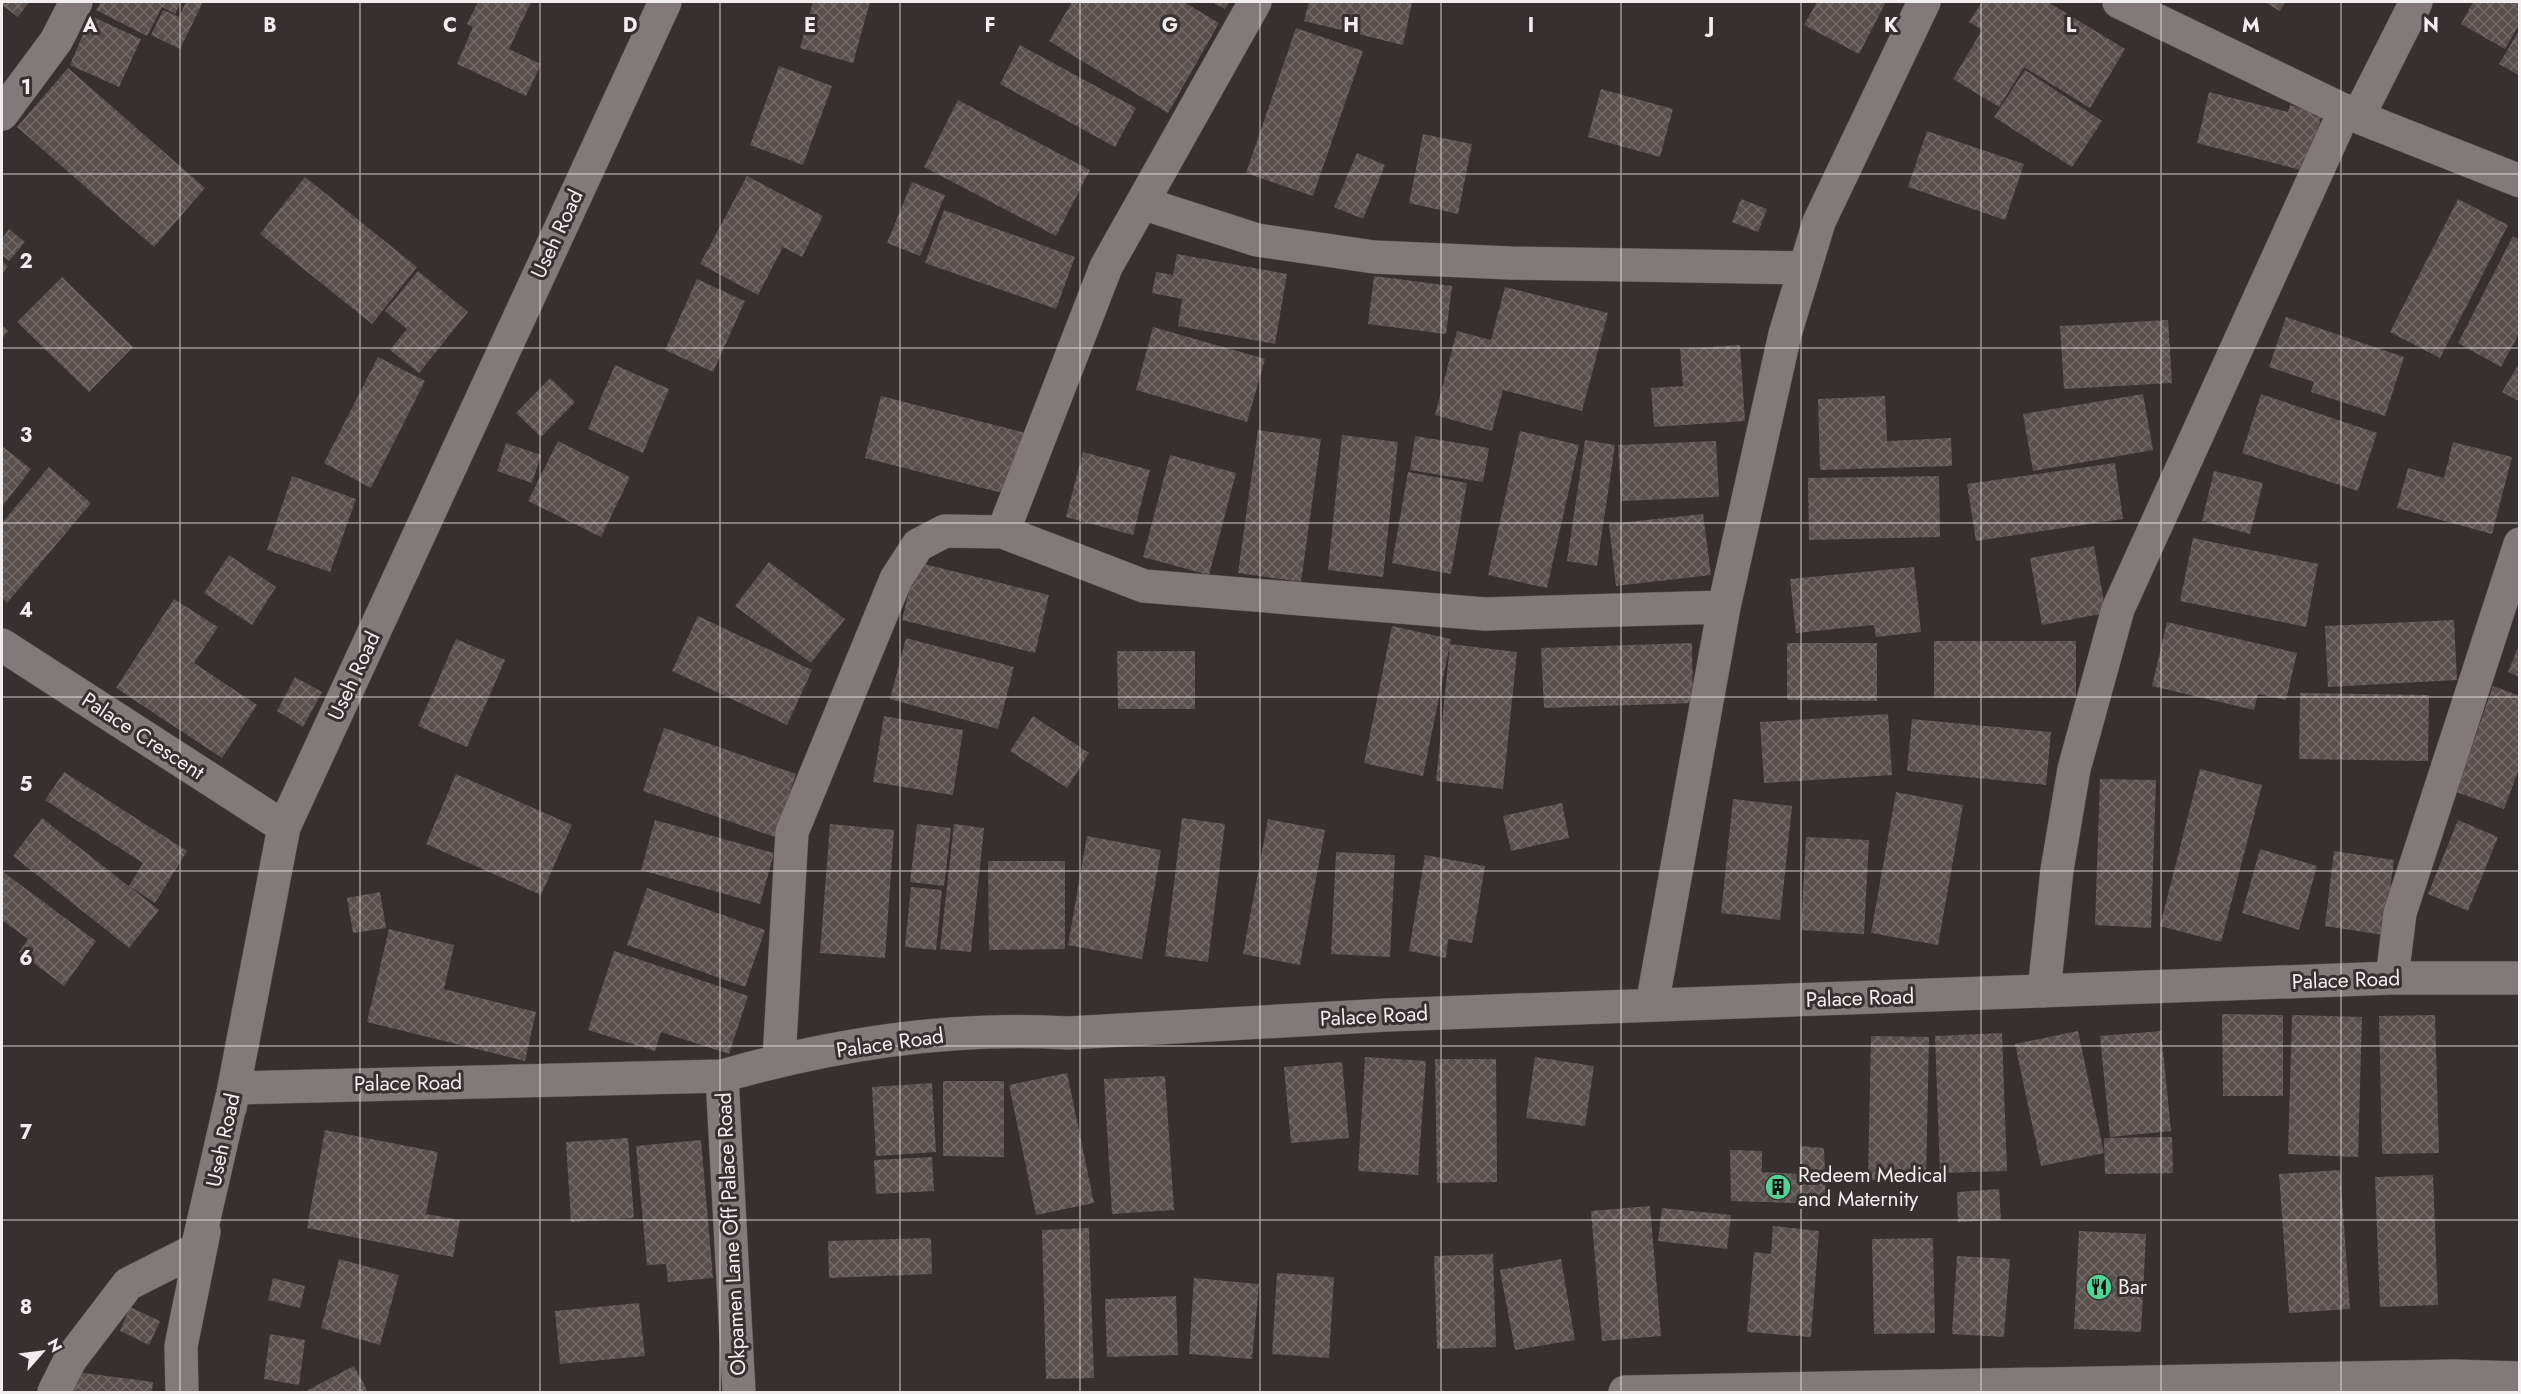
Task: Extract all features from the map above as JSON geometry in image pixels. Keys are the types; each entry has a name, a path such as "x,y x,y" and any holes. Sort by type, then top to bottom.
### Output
{"street":[{"path":"2,114 56,41 76,2"},
{"name":"Useh Road","path":"182,1392 181,1346 284,827 665,2"},
{"path":"1002,532 1106,267 1255,2"},
{"path":"1652,1005 1724,607 1785,334 1820,222 1924,2"},
{"path":"2119,2 2351,113 2520,181"},
{"path":"2044,991 2057,870 2074,769 2118,609 2351,113 2416,2"},
{"path":"1142,203 1257,240 1374,257 1522,263 1805,268"},
{"path":"779,1060 792,832 896,579 918,545 945,531 1002,532 1144,586 1485,614 1724,607"},
{"path":"2392,978 2400,913 2520,544"},
{"name":"Palace Crescent","path":"2,645 284,827"},
{"name":"Palace Road","path":"234,1088 722,1076 779,1060 886,1039 1020,1030 1069,1032 1387,1015 2392,978 2520,978"},
{"name":"Okpamen Lane Off Palace Road","path":"722,1076 739,1392"},
{"path":"54,1392 70,1360 128,1284 197,1249 234,1088"},
{"path":"1625,1392 2442,1376 2520,1378"}],"building":[{"path":"2,2 29,2 18,17 2,5"},
{"path":"101,2 181,2 175,14 162,7 147,36 96,10"},
{"path":"186,2 203,2 180,49 151,35 163,10 179,17"},
{"path":"478,2 531,2 509,49 541,64 526,96 457,64 473,27 467,24"},
{"path":"813,2 870,2 853,63 800,48"},
{"path":"1072,2 1184,2 1219,23 1168,113 1049,41"},
{"path":"1212,2 1229,2 1225,9"},
{"path":"1309,2 1412,2 1403,45 1304,21"},
{"path":"1817,2 1886,2 1859,54 1804,25"},
{"path":"1982,2 2048,2 2125,49 2090,108 2024,67 1999,107 1953,79 1982,30 1969,22"},
{"path":"2264,2 2285,2 2280,11"},
{"path":"2473,2 2520,2 2520,23 2505,49 2461,24"},
{"path":"91,16 141,39 119,87 70,65"},
{"path":"1296,28 1363,51 1313,196 1246,173"},
{"path":"2520,29 2520,76 2499,64"},
{"path":"1020,45 1136,108 1115,147 1000,84"},
{"path":"779,66 832,86 803,165 750,145"},
{"path":"68,68 205,188 154,247 17,127"},
{"path":"2025,70 2102,121 2072,167 1994,117"},
{"path":"1601,89 1673,109 1660,157 1588,137"},
{"path":"2209,92 2288,112 2290,105 2322,113 2308,172 2197,143"},
{"path":"958,100 1090,170 1056,236 924,167"},
{"path":"1927,131 2024,164 2005,220 1908,187"},
{"path":"1423,134 1472,144 1458,214 1409,203"},
{"path":"1357,153 1385,165 1363,219 1334,207"},
{"path":"747,176 823,216 802,257 783,247 758,295 700,264"},
{"path":"305,177 417,267 372,324 260,234"},
{"path":"912,182 945,195 920,256 887,243"},
{"path":"1741,199 1767,209 1758,232 1732,222"},
{"path":"2458,199 2508,225 2440,358 2390,332"},
{"path":"944,210 1075,257 1056,309 925,263"},
{"path":"9,229 25,242 9,261 2,255 2,239"},
{"path":"2513,236 2520,240 2520,332 2501,367 2458,343"},
{"path":"1177,254 1287,274 1275,344 1178,326 1182,299 1152,293 1156,272 1173,275"},
{"path":"2,261 8,266 2,274"},
{"path":"418,271 468,312 419,373 390,350 407,329 385,311"},
{"path":"1374,276 1452,286 1446,334 1368,324"},
{"path":"62,277 133,347 89,392 17,322"},
{"path":"697,279 745,301 713,372 665,350"},
{"path":"1505,287 1608,313 1582,411 1503,390 1492,431 1435,415 1457,331 1491,340"},
{"path":"2286,317 2404,357 2385,416 2311,392 2314,382 2269,367"},
{"path":"2168,320 2172,383 2064,389 2060,326"},
{"path":"2,325 8,331 2,339"},
{"path":"1153,327 1265,359 1247,422 1136,390"},
{"path":"1740,345 1745,421 1654,427 1651,388 1683,386 1680,349"},
{"path":"378,357 425,381 371,488 324,463"},
{"path":"2520,362 2520,402 2502,392"},
{"path":"615,365 669,389 643,453 588,429"},
{"path":"550,378 575,402 541,437 516,413"},
{"path":"2143,394 2153,450 2033,471 2023,414"},
{"path":"2261,394 2377,433 2358,491 2242,453"},
{"path":"881,396 1030,434 1014,496 865,458"},
{"path":"1885,396 1887,441 1951,438 1952,466 1820,470 1818,399"},
{"path":"1258,430 1321,439 1301,582 1238,573"},
{"path":"1520,431 1579,445 1547,588 1488,575"},
{"path":"1342,435 1398,442 1383,577 1328,570"},
{"path":"1415,436 1489,448 1483,482 1410,470"},
{"path":"1585,440 1615,445 1597,566 1567,561"},
{"path":"558,441 630,477 601,537 528,501"},
{"path":"1716,441 1719,497 1621,501 1618,445"},
{"path":"2453,442 2512,457 2492,534 2397,508 2408,468 2444,478"},
{"path":"506,443 541,455 532,483 497,471"},
{"path":"2,446 31,469 2,507"},
{"path":"1083,452 1150,470 1133,535 1066,517"},
{"path":"1170,455 1236,473 1209,575 1143,557"},
{"path":"2115,463 2123,519 1976,541 1967,484"},
{"path":"49,467 91,503 7,603 2,598 2,523"},
{"path":"2214,471 2263,483 2250,534 2202,521"},
{"path":"1408,472 1467,483 1451,574 1392,563"},
{"path":"292,476 356,499 330,572 267,550"},
{"path":"1939,476 1940,537 1809,540 1808,478"},
{"path":"1703,514 1711,575 1616,586 1609,524"},
{"path":"2193,538 2318,564 2306,627 2180,601"},
{"path":"2094,546 2106,613 2042,625 2030,558"},
{"path":"229,555 276,587 252,625 204,593"},
{"path":"769,562 845,619 811,663 735,606"},
{"path":"916,562 1049,595 1035,653 902,620"},
{"path":"1914,567 1921,632 1876,637 1874,625 1796,633 1790,579"},
{"path":"174,599 218,627 194,663 257,705 222,758 116,688"},
{"path":"698,616 812,670 787,725 672,671"},
{"path":"2454,620 2457,680 2328,687 2325,626"},
{"path":"2167,622 2297,653 2286,700 2258,694 2254,710 2152,686"},
{"path":"1392,626 1451,639 1423,776 1364,763"},
{"path":"906,638 1014,667 998,729 890,699"},
{"path":"456,639 505,660 467,747 418,726"},
{"path":"1934,641 2076,641 2076,698 1934,698"},
{"path":"1692,643 1693,703 1544,708 1541,648"},
{"path":"1787,643 1877,643 1877,701 1787,700"},
{"path":"2520,643 2520,677 2508,672"},
{"path":"1450,644 1517,652 1503,789 1436,781"},
{"path":"1117,651 1195,651 1195,709 1118,709"},
{"path":"295,677 322,692 303,727 277,711"},
{"path":"2493,686 2520,696 2520,766 2504,809 2456,792"},
{"path":"2300,693 2429,695 2428,761 2299,759"},
{"path":"1888,714 1892,775 1764,783 1760,722"},
{"path":"884,716 963,730 953,795 873,782"},
{"path":"1033,716 1089,753 1067,788 1010,751"},
{"path":"1912,719 2051,732 2046,785 1907,771"},
{"path":"664,728 796,774 775,837 643,791"},
{"path":"2200,769 2262,785 2221,942 2160,926"},
{"path":"64,772 187,851 155,903 129,886 143,863 45,800"},
{"path":"456,774 572,825 541,895 426,844"},
{"path":"2100,779 2156,780 2151,928 2095,925"},
{"path":"1896,792 1963,805 1938,945 1871,933"},
{"path":"1733,799 1792,806 1780,920 1721,913"},
{"path":"1562,803 1569,838 1511,851 1503,816"},
{"path":"42,818 159,910 129,948 13,856"},
{"path":"1182,818 1225,824 1208,962 1165,956"},
{"path":"1268,819 1325,830 1300,965 1243,954"},
{"path":"655,820 774,853 760,904 641,870"},
{"path":"2458,820 2498,837 2468,911 2428,894"},
{"path":"830,824 894,830 885,958 820,953"},
{"path":"917,824 951,828 944,886 910,882"},
{"path":"954,824 984,828 971,952 940,949"},
{"path":"1087,836 1161,850 1142,959 1068,945"},
{"path":"1806,837 1869,840 1864,934 1801,930"},
{"path":"2260,849 2317,866 2299,930 2242,913"},
{"path":"2334,851 2394,860 2384,935 2325,926"},
{"path":"1336,852 1395,855 1390,957 1331,954"},
{"path":"1425,855 1485,866 1472,943 1448,939 1446,958 1409,951"},
{"path":"988,861 1065,861 1065,949 989,950"},
{"path":"2,871 96,941 64,986 19,952 28,939 2,920"},
{"path":"911,887 942,890 936,950 905,947"},
{"path":"647,888 765,930 745,987 627,945"},
{"path":"380,892 386,928 353,933 347,898"},
{"path":"389,929 454,945 444,989 536,1012 525,1061 367,1022"},
{"path":"614,951 748,996 729,1054 661,1032 655,1051 588,1030"},
{"path":"2222,1014 2283,1015 2283,1096 2223,1096"},
{"path":"2292,1015 2362,1017 2358,1157 2288,1154"},
{"path":"2435,1015 2439,1153 2382,1154 2379,1016"},
{"path":"2078,1031 2104,1153 2041,1166 2015,1044"},
{"path":"2161,1031 2171,1131 2110,1137 2100,1036"},
{"path":"2002,1033 2007,1171 1940,1173 1935,1036"},
{"path":"1871,1036 1929,1037 1926,1181 1868,1180"},
{"path":"1365,1057 1426,1061 1418,1175 1358,1171"},
{"path":"1535,1057 1594,1066 1585,1126 1526,1118"},
{"path":"1435,1059 1496,1059 1497,1182 1437,1183"},
{"path":"1342,1062 1349,1138 1291,1143 1284,1067"},
{"path":"1067,1073 1094,1203 1036,1215 1009,1085"},
{"path":"1165,1076 1174,1210 1112,1214 1104,1079"},
{"path":"943,1081 1004,1081 1004,1157 943,1156"},
{"path":"932,1083 936,1152 876,1156 872,1087"},
{"path":"325,1130 438,1152 426,1214 460,1220 453,1257 307,1228"},
{"path":"2172,1137 2173,1173 2105,1174 2104,1138"},
{"path":"628,1138 634,1218 571,1222 566,1142"},
{"path":"701,1140 713,1278 668,1282 666,1264 647,1265 636,1146"},
{"name":"Redeem Medical and Maternity","path":"1800,1146 1824,1148 1826,1204 1731,1201 1730,1150 1762,1151 1762,1172 1800,1174"},
{"path":"932,1157 934,1191 876,1194 874,1160"},
{"path":"2340,1170 2350,1309 2289,1313 2279,1174"},
{"path":"2433,1175 2438,1305 2380,1307 2375,1177"},
{"path":"1999,1189 2001,1220 1958,1222 1957,1192"},
{"path":"1650,1206 1661,1336 1602,1341 1591,1211"},
{"path":"1662,1208 1731,1215 1727,1249 1658,1241"},
{"path":"1773,1226 1819,1231 1811,1337 1747,1332 1754,1252 1771,1254"},
{"path":"1089,1228 1094,1378 1046,1379 1042,1230"},
{"path":"2079,1231 2146,1234 2141,1332 2074,1329"},
{"path":"931,1238 932,1274 829,1278 828,1241"},
{"path":"1933,1238 1935,1333 1874,1334 1872,1239"},
{"path":"1493,1254 1496,1347 1437,1349 1434,1256"},
{"path":"1957,1256 2010,1259 2004,1337 1952,1334"},
{"path":"339,1259 399,1275 380,1345 321,1328"},
{"path":"1561,1259 1575,1340 1515,1350 1500,1270"},
{"path":"1277,1273 1334,1277 1329,1358 1272,1354"},
{"path":"273,1278 305,1286 300,1308 268,1300"},
{"path":"1194,1278 1259,1284 1252,1359 1189,1354"},
{"path":"1176,1296 1178,1355 1107,1357 1105,1299"},
{"path":"639,1303 645,1356 560,1364 555,1311"},
{"path":"130,1307 160,1321 149,1345 120,1331"},
{"path":"270,1334 305,1340 299,1385 264,1379"},
{"path":"354,1366 368,1392 304,1392"},
{"path":"76,1372 153,1382 152,1392 74,1392"}],"place":[{"name":"Redeem Medical and Maternity","path":"1778,1187"},
{"name":"Bar","path":"2099,1287"}]}
